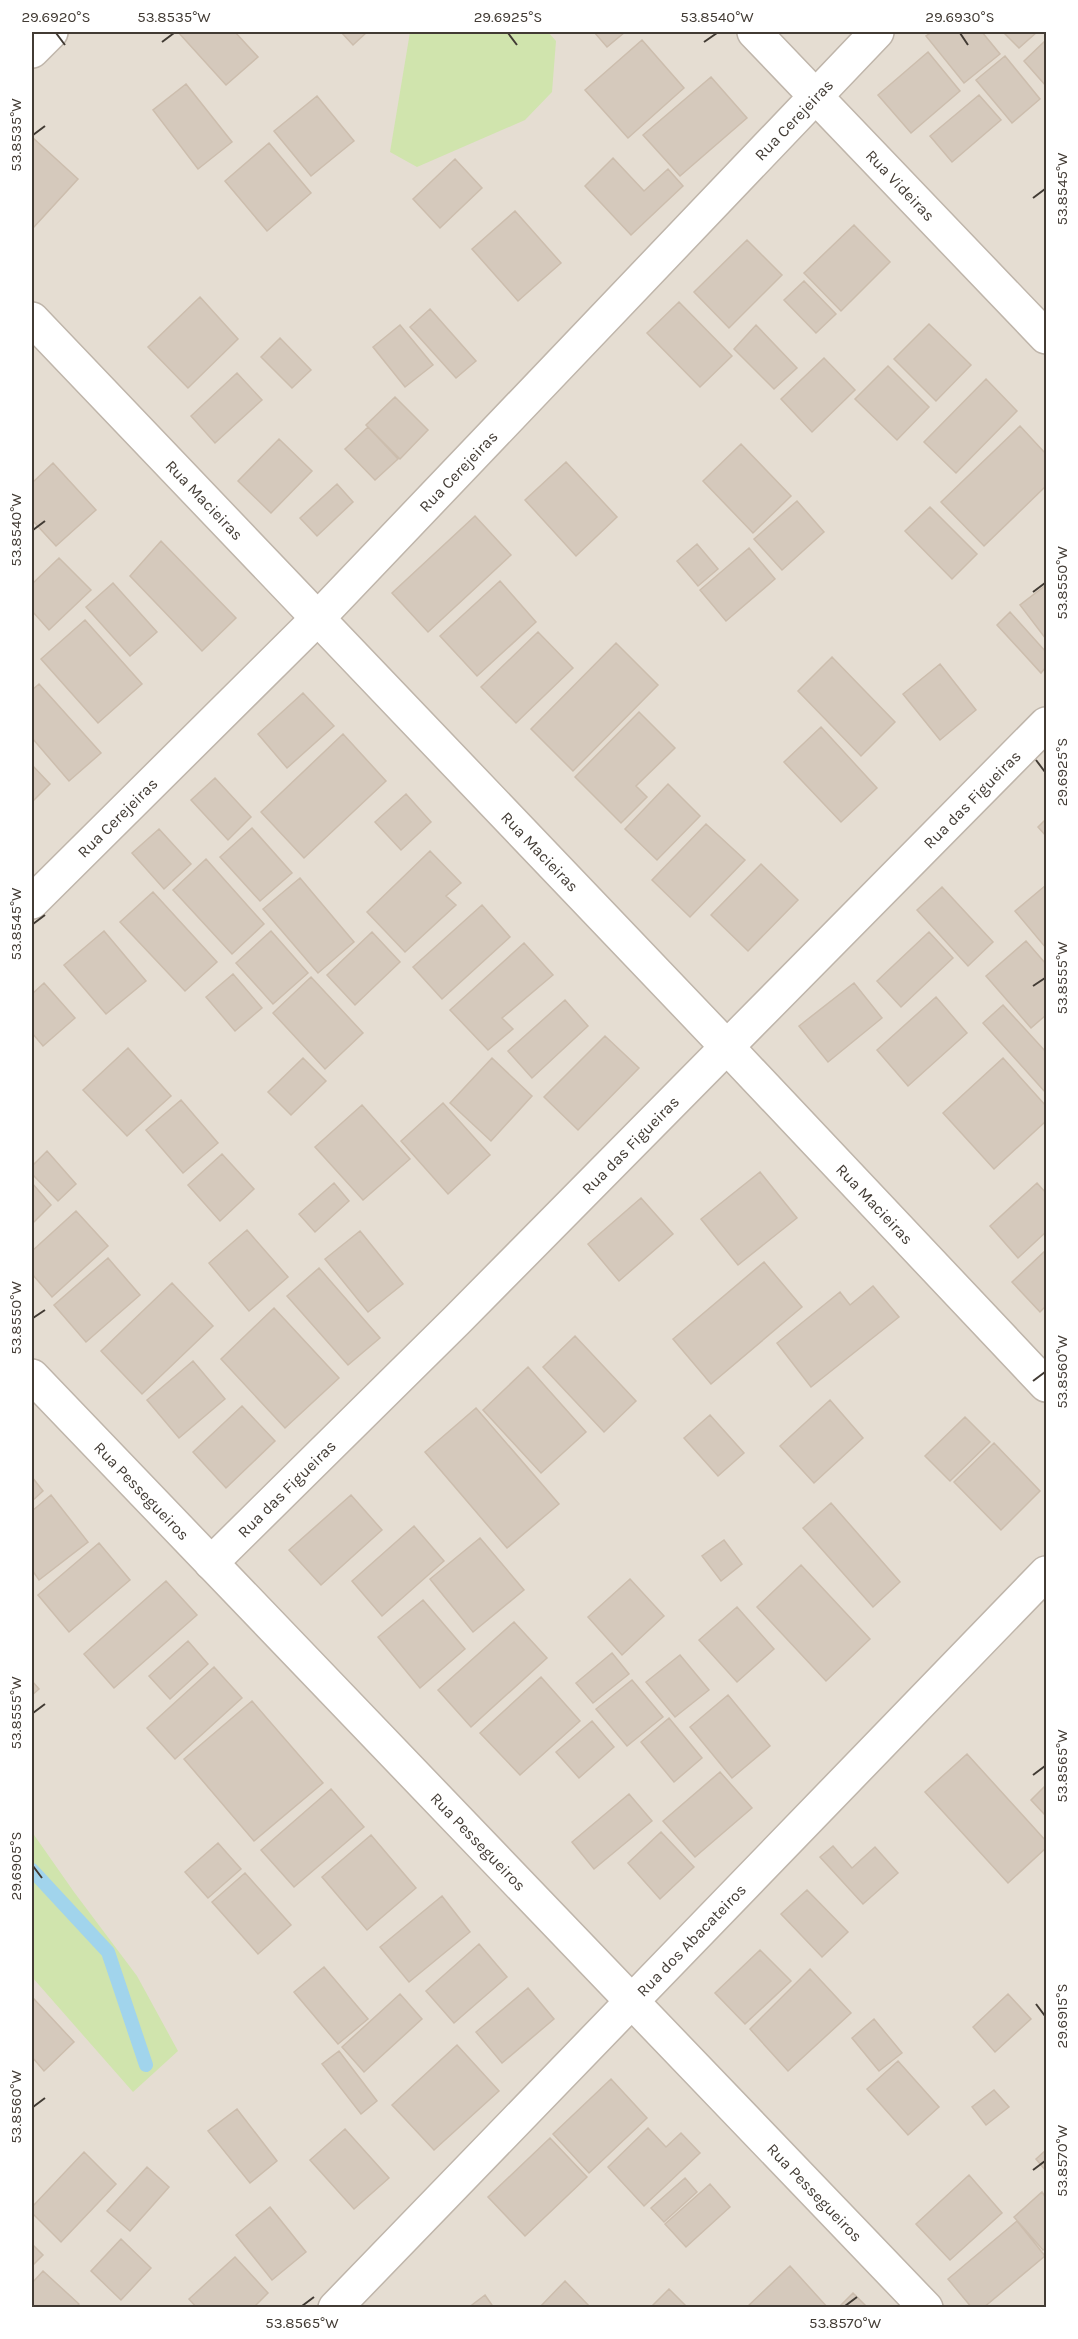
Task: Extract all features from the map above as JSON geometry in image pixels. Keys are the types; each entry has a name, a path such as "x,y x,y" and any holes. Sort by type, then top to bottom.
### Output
{"street":[{"path":"32,51 51,32"},
{"name":"Rua Videiras","path":"754,32 1047,338"},
{"name":"Rua Cerejeiras","path":"32,902 317,619 877,32"},
{"name":"Rua Macieiras","path":"32,320 1047,1385"},
{"name":"Rua das Figueiras","path":"211,1563 466,1312 1047,724"},
{"name":"Rua Pessegueiros","path":"32,1376 926,2307"},
{"name":"Rua dos Abacateiros","path":"335,2307 1047,1573"}],"shaded area":[{"path":"32,32 1046,32 1046,2307 32,2307"}],"green space":[{"path":"410,32 548,32 556,41 552,92 525,120 417,167 390,152"},
{"path":"32,1832 137,1976 178,2051 133,2092 32,1977"}],"building":[{"path":"178,32 235,32 258,57 226,85"},
{"path":"341,32 367,32 353,45"},
{"path":"594,32 625,32 607,47"},
{"path":"932,32 982,32 1000,54 964,83 926,36"},
{"path":"1003,32 1037,32 1019,48"},
{"path":"642,40 684,88 628,138 585,90"},
{"path":"1046,40 1046,86 1024,61"},
{"path":"928,52 960,91 911,133 878,95"},
{"path":"1005,56 1040,99 1012,123 976,80"},
{"path":"711,77 747,118 680,176 643,135"},
{"path":"186,84 232,142 198,169 153,110"},
{"path":"979,95 1001,120 952,162 930,136"},
{"path":"317,96 354,141 311,176 274,131"},
{"path":"32,137 78,179 34,227 32,225"},
{"path":"269,143 311,193 267,231 225,181"},
{"path":"613,158 644,191 668,169 683,186 631,235 585,186"},
{"path":"455,159 482,188 440,228 413,199"},
{"path":"515,211 561,263 518,301 472,249"},
{"path":"854,225 890,262 841,311 804,273"},
{"path":"747,240 782,275 729,328 694,292"},
{"path":"804,281 836,314 816,333 784,300"},
{"path":"200,297 238,339 188,388 148,347"},
{"path":"679,302 732,356 700,387 647,333"},
{"path":"430,309 476,361 456,378 410,327"},
{"path":"929,324 971,365 936,401 894,359"},
{"path":"400,325 433,365 405,387 373,347"},
{"path":"756,325 797,368 774,389 734,349"},
{"path":"280,338 311,370 292,388 261,357"},
{"path":"824,358 855,390 812,432 781,399"},
{"path":"888,366 929,407 897,440 855,399"},
{"path":"237,373 262,400 215,443 191,416"},
{"path":"986,379 1017,411 956,473 924,442"},
{"path":"395,397 428,430 400,459 366,425"},
{"path":"1020,426 1046,454 1046,486 984,546 941,502"},
{"path":"368,427 398,459 375,480 345,449"},
{"path":"279,439 312,471 271,513 238,481"},
{"path":"741,444 791,496 753,533 703,481"},
{"path":"566,462 617,517 576,556 525,500"},
{"path":"53,463 96,510 56,546 32,520 32,483"},
{"path":"337,484 353,502 317,536 300,518"},
{"path":"797,501 824,532 782,570 754,539"},
{"path":"930,507 977,554 952,579 905,531"},
{"path":"475,516 511,555 428,632 392,593"},
{"path":"161,541 236,618 202,651 130,576"},
{"path":"697,544 718,569 698,586 677,561"},
{"path":"749,548 775,579 726,621 700,590"},
{"path":"59,558 91,590 49,630 32,611 32,584"},
{"path":"500,581 536,622 477,676 440,636"},
{"path":"113,583 157,632 130,656 86,607"},
{"path":"1046,585 1046,639 1020,605"},
{"path":"1010,612 1046,652 1046,667 1041,673 997,625"},
{"path":"85,620 142,684 98,723 41,659"},
{"path":"538,632 573,668 516,723 481,687"},
{"path":"616,643 658,685 573,771 531,729"},
{"path":"832,657 895,722 861,756 798,691"},
{"path":"940,664 976,710 940,740 903,694"},
{"path":"39,684 101,753 69,781 32,738 32,690"},
{"path":"303,693 334,726 287,768 258,734"},
{"path":"639,712 675,748 636,786 647,797 621,823 575,777"},
{"path":"821,727 877,788 841,822 784,762"},
{"path":"343,734 386,781 304,858 261,812"},
{"path":"32,765 50,784 32,802"},
{"path":"215,778 251,817 228,840 191,800"},
{"path":"668,784 700,816 657,860 625,829"},
{"path":"406,794 431,822 401,850 375,822"},
{"path":"1046,819 1046,836 1038,827"},
{"path":"706,824 745,860 690,917 652,880"},
{"path":"252,828 292,873 260,901 220,857"},
{"path":"159,829 191,864 164,889 132,853"},
{"path":"430,851 461,883 446,896 456,905 405,952 367,912"},
{"path":"206,859 264,924 232,954 173,890"},
{"path":"761,864 798,900 748,951 711,915"},
{"path":"300,878 354,942 318,973 263,909"},
{"path":"1046,885 1046,948 1015,911"},
{"path":"942,887 993,942 968,966 917,910"},
{"path":"153,892 217,962 185,991 120,922"},
{"path":"482,905 510,937 442,999 413,967"},
{"path":"104,931 146,981 106,1014 64,965"},
{"path":"271,931 308,973 273,1004 236,963"},
{"path":"372,932 400,962 355,1005 327,975"},
{"path":"929,932 953,958 901,1007 877,981"},
{"path":"1026,941 1046,964 1046,1015 1031,1028 986,976"},
{"path":"524,943 553,975 502,1018 513,1029 488,1050 450,1010"},
{"path":"233,974 262,1008 235,1031 206,997"},
{"path":"311,977 363,1033 325,1069 273,1013"},
{"path":"44,983 75,1018 43,1046 32,1033 32,994"},
{"path":"854,983 882,1018 828,1062 799,1026"},
{"path":"936,997 967,1033 908,1086 877,1050"},
{"path":"565,1000 588,1026 532,1078 508,1051"},
{"path":"1003,1005 1046,1052 1046,1093 983,1023"},
{"path":"605,1036 639,1068 578,1130 544,1097"},
{"path":"128,1048 171,1096 127,1136 83,1090"},
{"path":"303,1058 326,1081 291,1115 268,1092"},
{"path":"492,1058 532,1096 491,1141 450,1103"},
{"path":"1003,1058 1046,1106 1046,1121 994,1169 943,1113"},
{"path":"181,1100 218,1143 183,1173 146,1130"},
{"path":"443,1103 490,1155 448,1194 401,1141"},
{"path":"362,1105 410,1159 363,1200 315,1147"},
{"path":"47,1151 76,1184 58,1201 32,1174 32,1166"},
{"path":"222,1154 254,1189 220,1221 188,1185"},
{"path":"760,1172 797,1218 738,1265 701,1219"},
{"path":"32,1183 51,1205 32,1224"},
{"path":"334,1183 349,1201 315,1232 299,1214"},
{"path":"1037,1183 1046,1193 1046,1232 1018,1258 990,1226"},
{"path":"641,1198 673,1234 619,1281 588,1244"},
{"path":"76,1211 108,1246 52,1297 32,1274 32,1251"},
{"path":"247,1230 288,1277 249,1311 209,1263"},
{"path":"360,1231 403,1284 368,1312 325,1259"},
{"path":"1046,1250 1046,1306 1040,1312 1012,1282"},
{"path":"108,1258 140,1295 86,1342 54,1305"},
{"path":"764,1262 802,1307 711,1384 673,1339"},
{"path":"319,1268 380,1338 348,1365 287,1296"},
{"path":"172,1283 213,1326 142,1394 101,1351"},
{"path":"873,1286 899,1317 811,1387 777,1343 840,1292 850,1305"},
{"path":"274,1308 339,1378 285,1428 221,1359"},
{"path":"575,1336 636,1401 604,1432 543,1367"},
{"path":"193,1361 225,1399 179,1438 147,1400"},
{"path":"528,1367 586,1432 541,1473 483,1410"},
{"path":"830,1400 863,1438 814,1483 780,1446"},
{"path":"242,1406 275,1441 226,1488 193,1452"},
{"path":"476,1408 559,1504 507,1548 425,1452"},
{"path":"710,1415 744,1453 718,1476 684,1438"},
{"path":"965,1417 990,1442 950,1481 925,1456"},
{"path":"994,1443 1040,1491 1001,1530 954,1482"},
{"path":"32,1477 43,1491 32,1501"},
{"path":"51,1495 88,1542 39,1580 32,1570 32,1511"},
{"path":"351,1495 382,1530 321,1585 289,1550"},
{"path":"831,1503 900,1582 873,1607 803,1528"},
{"path":"414,1526 444,1561 382,1616 352,1581"},
{"path":"480,1538 524,1590 473,1632 430,1579"},
{"path":"724,1540 742,1564 721,1581 702,1556"},
{"path":"99,1543 130,1580 69,1632 38,1595"},
{"path":"801,1565 870,1639 826,1681 757,1607"},
{"path":"630,1579 664,1616 622,1655 588,1617"},
{"path":"166,1581 197,1615 114,1688 84,1654"},
{"path":"423,1600 465,1649 420,1688 378,1637"},
{"path":"737,1607 774,1649 737,1682 699,1640"},
{"path":"514,1622 547,1658 471,1727 438,1690"},
{"path":"188,1641 208,1664 170,1699 149,1676"},
{"path":"612,1653 629,1674 593,1703 576,1683"},
{"path":"680,1655 709,1690 675,1717 646,1682"},
{"path":"214,1667 242,1698 175,1759 147,1728"},
{"path":"541,1677 580,1721 520,1775 480,1733"},
{"path":"632,1680 663,1717 627,1746 596,1709"},
{"path":"32,1681 39,1689 32,1695"},
{"path":"728,1695 770,1746 732,1778 690,1727"},
{"path":"252,1701 323,1783 254,1841 184,1759"},
{"path":"669,1718 702,1758 674,1782 641,1742"},
{"path":"592,1721 614,1747 579,1778 556,1752"},
{"path":"967,1754 1046,1841 1046,1848 1008,1883 925,1792"},
{"path":"720,1772 752,1808 695,1857 663,1821"},
{"path":"1046,1785 1046,1816 1031,1800"},
{"path":"331,1789 364,1827 294,1887 261,1850"},
{"path":"629,1794 652,1821 594,1869 572,1842"},
{"path":"661,1832 694,1867 660,1899 628,1863"},
{"path":"371,1835 416,1888 367,1930 322,1877"},
{"path":"218,1843 241,1869 208,1898 185,1872"},
{"path":"833,1846 852,1868 875,1847 898,1873 863,1904 820,1857"},
{"path":"245,1873 291,1925 258,1954 212,1902"},
{"path":"807,1890 848,1932 822,1957 781,1914"},
{"path":"442,1896 470,1932 409,1982 380,1947"},
{"path":"479,1944 507,1977 454,2023 426,1991"},
{"path":"760,1950 791,1981 745,2024 715,1993"},
{"path":"324,1967 368,2019 338,2044 294,1992"},
{"path":"810,1969 851,2013 788,2071 750,2029"},
{"path":"528,1988 554,2019 502,2063 476,2032"},
{"path":"400,1994 422,2019 364,2072 342,2047"},
{"path":"1008,1994 1031,2019 995,2052 973,2027"},
{"path":"34,1999 74,2042 44,2071 32,2057 32,2001"},
{"path":"874,2019 902,2053 879,2071 852,2038"},
{"path":"457,2045 499,2091 434,2150 392,2105"},
{"path":"339,2051 377,2101 361,2114 322,2064"},
{"path":"898,2061 939,2107 908,2135 867,2089"},
{"path":"611,2079 647,2118 589,2173 553,2134"},
{"path":"994,2090 1009,2107 986,2125 972,2107"},
{"path":"237,2109 277,2161 250,2183 208,2131"},
{"path":"648,2128 666,2147 681,2133 700,2153 644,2206 608,2167"},
{"path":"345,2129 389,2178 354,2209 310,2160"},
{"path":"550,2138 587,2177 525,2236 488,2197"},
{"path":"1046,2150 1046,2171 1036,2159"},
{"path":"84,2152 116,2184 61,2242 32,2213 32,2207"},
{"path":"147,2167 169,2187 130,2231 107,2211"},
{"path":"969,2175 1002,2213 950,2260 916,2224"},
{"path":"685,2178 697,2192 664,2222 651,2208"},
{"path":"710,2184 730,2207 686,2247 665,2224"},
{"path":"1042,2192 1046,2198 1046,2248 1043,2250 1014,2217"},
{"path":"270,2207 306,2252 272,2280 236,2235"},
{"path":"1017,2221 1045,2256 983,2308 972,2308 948,2279"},
{"path":"121,2239 151,2268 121,2300 91,2271"},
{"path":"32,2244 43,2255 32,2266"},
{"path":"235,2257 268,2293 253,2308 197,2308 189,2299"},
{"path":"790,2266 828,2308 746,2308"},
{"path":"43,2271 79,2304 76,2308 32,2308 32,2283"},
{"path":"565,2281 591,2308 539,2308"},
{"path":"669,2289 688,2308 650,2308"},
{"path":"853,2293 868,2308 838,2308"},
{"path":"485,2295 494,2308 468,2308"}],"waterway":[{"path":"32,1870 108,1952 146,2065"}]}
